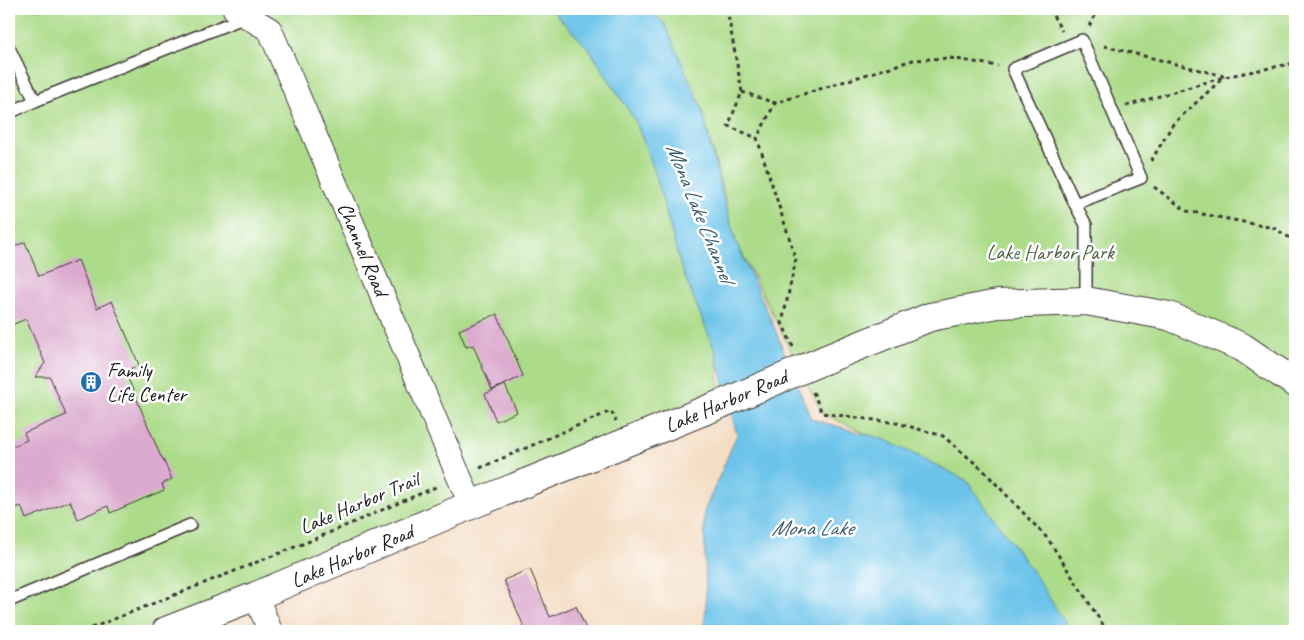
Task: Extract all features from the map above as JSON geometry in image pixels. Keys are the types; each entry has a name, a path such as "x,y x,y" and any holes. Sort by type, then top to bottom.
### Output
{"street":[{"name":"Channel Road","path":"242,13 270,30 471,505"},
{"name":"Lake Harbor Road","path":"166,631 256,596 471,505 930,317 998,304 1086,301 1169,316 1242,348 1295,383"},
{"path":"256,596 270,631"}],"lane":[{"path":"9,113 242,13"},
{"path":"1075,204 1141,178 1082,40 1013,69 1075,204 1086,226 1086,301"},
{"path":"9,48 35,101"},
{"path":"9,601 190,525"}],"path":[{"path":"727,9 742,92 728,126 757,138"},
{"path":"1049,9 1070,45"},
{"path":"1082,40 1224,77"},
{"path":"742,92 775,103 913,60 950,58 1013,69"},
{"path":"1112,110 1224,77 1295,63"},
{"path":"1224,77 1173,124 1141,178 1187,211 1274,228 1295,241"},
{"path":"775,103 757,138 796,259 782,323 794,350"},
{"path":"810,386 822,413 897,423 942,436 983,470 1048,539 1107,631"},
{"name":"Lake Harbor Trail","path":"84,631 310,541 611,411 627,442"}],"green space":[{"path":"9,9 551,9 590,50 636,122 655,172 681,267 716,353 721,404 166,631 9,631"},
{"name":"Lake Harbor Park","path":"649,9 1295,9 1295,631 1068,631 966,480 822,413 735,239 702,109"}],"water":[{"name":"Mona Lake","path":"551,9 649,9 665,24 702,109 735,239 772,322 811,419 886,440 966,480 1037,578 1070,631 704,631 706,607 704,512 737,435 716,353 681,267 655,172 636,122 590,50"}],"building":[{"name":"Family Life Center","path":"25,242 39,276 78,260 97,308 112,301 139,365 125,371 172,479 162,484 164,490 110,513 108,506 78,519 70,501 26,519 21,506 9,511 9,448 27,440 24,433 66,415 50,377 35,377 45,363 26,319 9,326 9,249"},
{"path":"497,314 523,376 492,390 473,345 466,347 459,330"},
{"path":"505,385 517,412 496,421 485,394"},
{"path":"530,569 550,617 576,606 587,631 516,631 524,627 504,580"}],"place":[{"name":"Family Life Center","path":"91,382"}],"water label":[{"name":"Mona Lake Channel","path":"701,212"}]}
